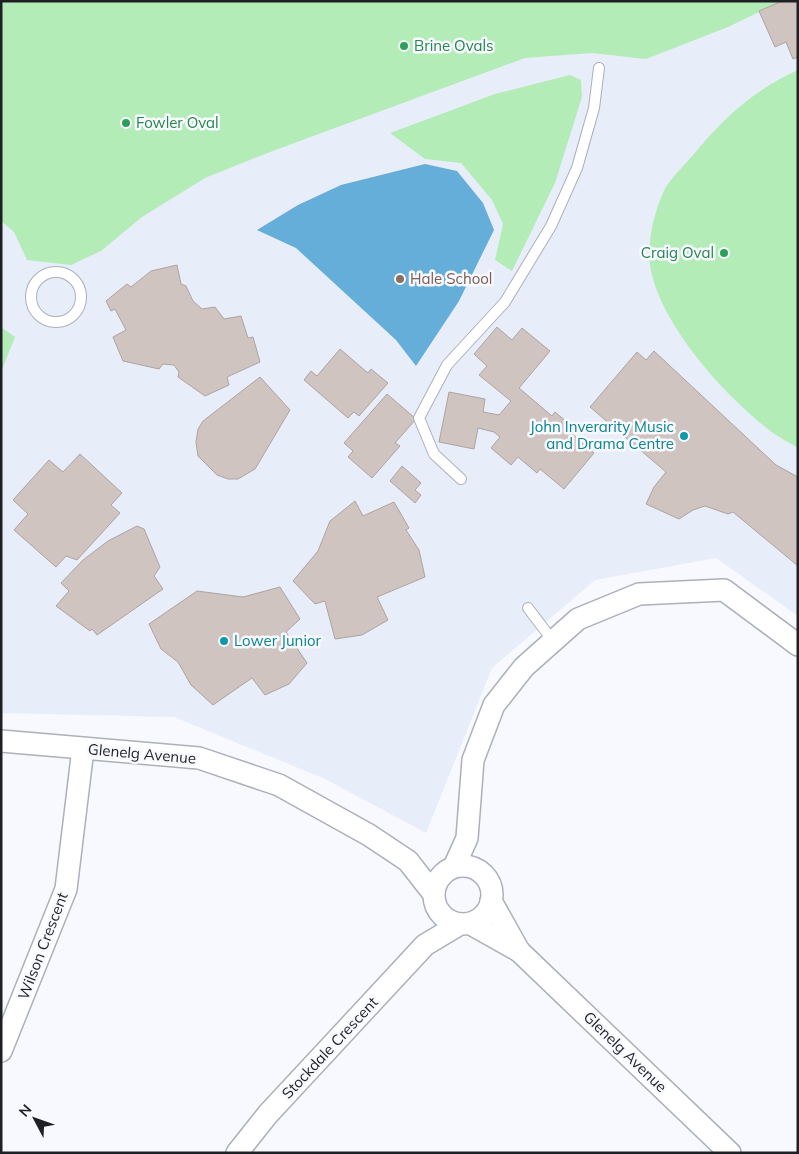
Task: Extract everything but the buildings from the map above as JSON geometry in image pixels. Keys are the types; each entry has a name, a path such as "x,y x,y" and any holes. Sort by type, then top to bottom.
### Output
{"street":[{"path":"436,902 436,881 451,868 467,838 473,760 494,705 524,667 578,619 640,594 724,590 798,645"},
{"name":"Glenelg Avenue","path":"1,740 83,749 199,758 279,786 369,836 408,861 447,921 466,924 520,951"},
{"name":"Wilson Crescent","path":"1,1051 66,889 83,749"},
{"path":"467,838 482,872"},
{"name":"Glenelg Avenue","path":"408,861 451,868 464,865 482,872 490,882 491,901 520,951 730,1153"},
{"path":"466,924 482,917 490,907 491,901"},
{"name":"Stockdale Crescent","path":"426,945 436,902"},
{"name":"Stockdale Crescent","path":"238,1153 268,1114 426,945 466,924"}],"lane":[{"path":"461,479 434,454 420,418 447,365 505,302 551,226 577,168 594,108 599,68"},
{"path":"56,272 72,277 81,290 80,307 75,314 61,322 44,320 33,308 31,300 35,284 41,278 56,272"},
{"path":"528,608 554,641"}],"shaded area":[{"name":"Hale School","path":"1,1 798,1 798,616 716,558 595,580 492,668 426,833 325,779 174,717 1,713"}],"green space":[{"path":"1,1 782,1 728,27 646,59 592,53 525,58 270,152 205,178 142,217 101,251 71,265 27,260 14,232 1,221"},
{"name":"Craig Oval","path":"798,70 798,448 771,431 746,411 695,356 680,335 657,292 651,271 649,252 651,231 659,202 674,177 709,136 732,114 769,85"},
{"path":"570,75 581,80 582,97 555,183 512,271 495,260 503,224 492,200 461,163 425,159 390,133 495,94"},
{"path":"1,327 15,337 1,372"}],"water":[{"path":"425,164 457,171 483,203 494,230 459,301 416,366 396,340 296,248 257,230 298,205 341,185"}],"place":[{"name":"Brine Ovals","path":"404,46"},
{"name":"Fowler Oval","path":"126,123"},
{"name":"Craig Oval","path":"724,253"},
{"name":"Hale School","path":"400,279"},
{"name":"John Inverarity Music and Drama Centre","path":"684,436"},
{"name":"Lower Junior","path":"224,641"}]}
